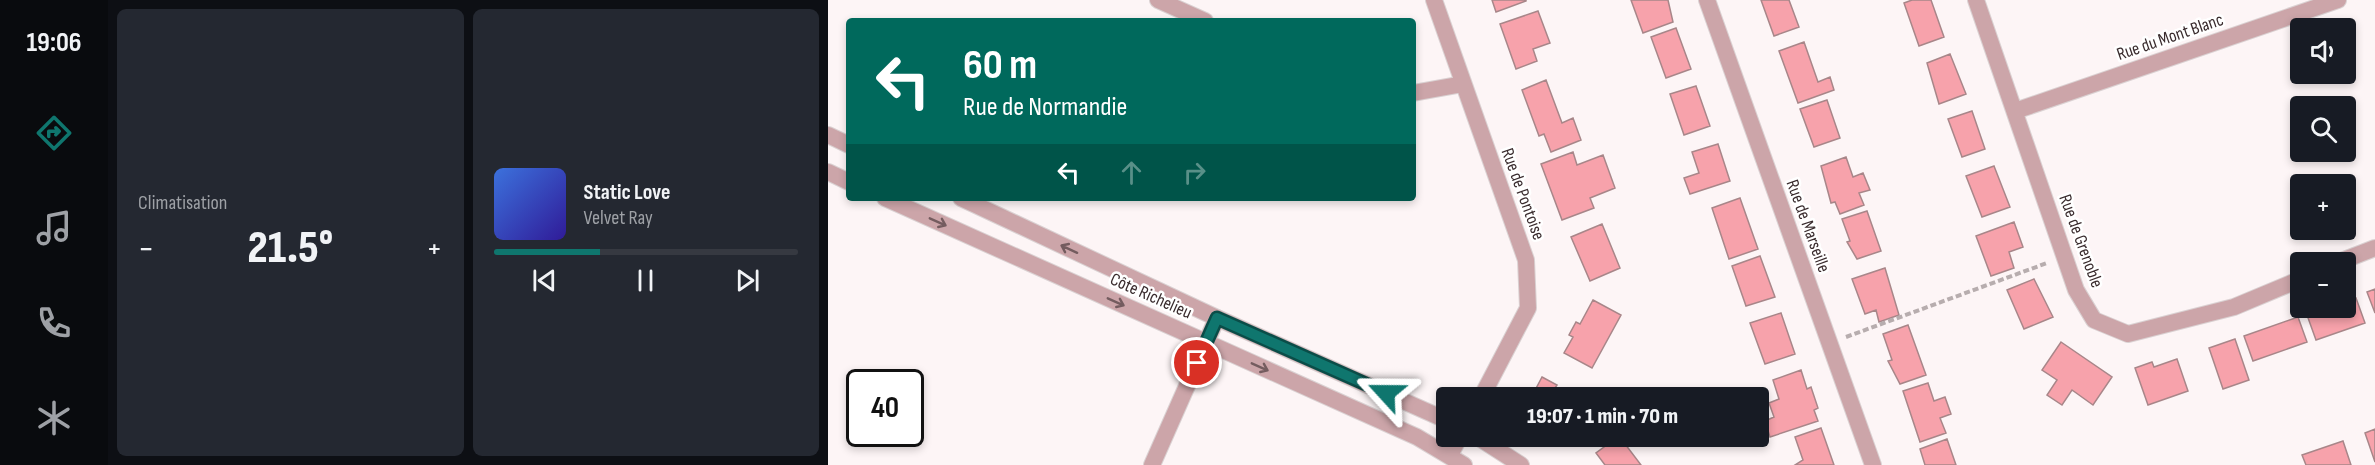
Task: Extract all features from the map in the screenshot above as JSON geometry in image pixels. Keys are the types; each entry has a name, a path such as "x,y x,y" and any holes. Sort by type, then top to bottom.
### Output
{"street":[{"path":"1158,0 1198,18"},
{"name":"Rue de Pontoise","path":"1434,0 1526,260 1528,308 1487,387"},
{"name":"Rue de Marseille","path":"1707,0 1873,465"},
{"name":"Rue de Grenoble","path":"1976,0 2076,290 2094,320 2128,334 2234,306 2290,283"},
{"name":"Rue du Mont Blanc","path":"2015,111 2338,0"},
{"path":"1416,92 1464,84"},
{"path":"828,135 846,144"},
{"path":"828,172 846,181"},
{"name":"Côte Richelieu","path":"892,201 1417,438 1457,460"},
{"name":"Côte Richelieu","path":"967,201 1217,318 1436,416"},
{"path":"2356,256 2375,248"},
{"path":"1152,465 1217,318"},
{"path":"1493,447 1521,465"}],"path":[{"path":"1829,343 2065,256"}],"building":[{"path":"1492,0 1526,0 1526,1 1496,12"},
{"path":"1631,0 1668,0 1673,22 1643,33"},
{"path":"1761,0 1789,0 1799,27 1774,36"},
{"path":"1912,0 1931,0 1944,37 1919,46 1904,3"},
{"path":"1538,11 1550,43 1533,49 1537,61 1516,69 1500,24"},
{"path":"1676,28 1691,69 1666,78 1651,37"},
{"path":"1804,42 1818,82 1830,77 1834,90 1798,103 1779,51"},
{"path":"1950,54 1966,94 1939,104 1927,63"},
{"path":"1546,80 1562,123 1573,118 1581,140 1551,152 1544,134 1539,136 1522,90"},
{"path":"1696,86 1710,126 1684,135 1670,94"},
{"path":"1827,100 1840,138 1814,147 1800,109"},
{"path":"1972,111 1985,149 1962,157 1948,119"},
{"path":"1718,144 1730,181 1690,194 1684,178 1699,173 1692,152"},
{"path":"1573,152 1577,165 1603,155 1615,188 1590,198 1594,208 1562,220 1541,164"},
{"path":"1846,157 1853,177 1863,173 1870,190 1859,193 1864,205 1840,214 1835,202 1831,203 1821,166"},
{"path":"1994,166 2010,207 1982,217 1966,176"},
{"path":"1740,198 1758,249 1729,259 1712,208"},
{"path":"1867,211 1881,251 1857,259 1847,242 1850,241 1842,219"},
{"path":"2014,222 2023,247 2009,252 2014,268 1991,276 1976,236"},
{"path":"1602,224 1620,268 1590,281 1571,237"},
{"path":"1760,256 1775,297 1746,306 1732,266"},
{"path":"1885,268 1899,315 1879,322 1876,310 1865,314 1852,279"},
{"path":"2034,279 2053,317 2024,329 2007,290"},
{"path":"2375,289 2375,313 2367,292"},
{"path":"2356,298 2365,323 2316,340 2308,318 2356,318"},
{"path":"1593,300 1621,315 1592,368 1564,353 1573,337 1569,335 1576,322 1580,324"},
{"path":"1781,313 1795,354 1765,364 1750,323"},
{"path":"2298,318 2307,342 2253,361 2244,336"},
{"path":"1908,325 1926,375 1900,384 1888,361 1892,360 1883,334"},
{"path":"2235,339 2249,380 2223,389 2209,348"},
{"path":"2061,342 2112,377 2093,405 2072,390 2062,405 2047,395 2057,380 2042,370"},
{"path":"2177,359 2188,391 2148,405 2135,368 2152,362 2154,367"},
{"path":"1801,370 1807,389 1811,387 1818,408 1814,410 1818,421 1770,437 1769,419 1774,417 1769,403 1779,399 1773,380"},
{"path":"1542,377 1557,385 1556,387 1537,387"},
{"path":"1928,383 1934,401 1945,397 1951,414 1940,418 1946,433 1920,442 1903,391"},
{"path":"1821,428 1834,465 1795,465 1803,460 1795,437"},
{"path":"2375,429 2375,462 2365,433"},
{"path":"1947,439 1956,465 1925,465 1920,449"},
{"path":"2343,441 2351,465 2306,465 2302,455"},
{"path":"1604,447 1627,447 1641,465 1605,465 1596,453"}],"route":[{"path":"1197,363 1217,318 1386,393"}]}
